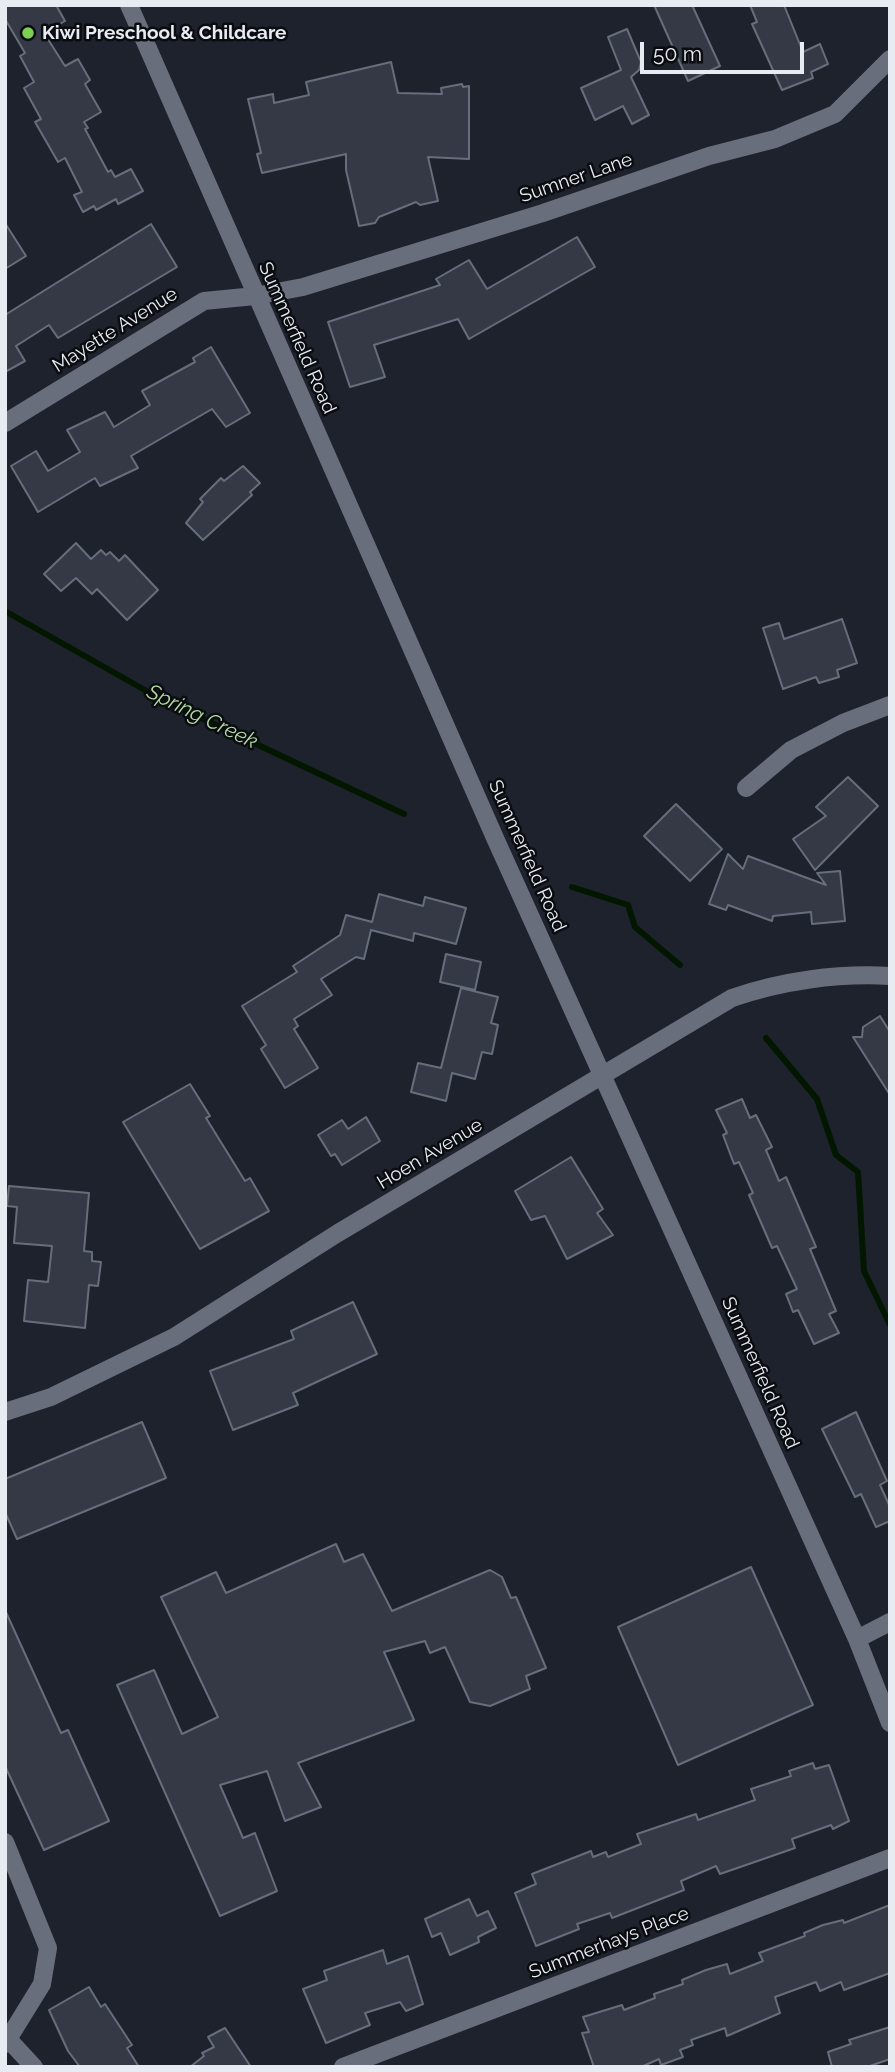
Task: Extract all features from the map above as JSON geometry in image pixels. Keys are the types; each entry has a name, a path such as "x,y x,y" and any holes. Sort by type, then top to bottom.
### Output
{"street":[{"name":"Summerfield Road","path":"129,5 255,296 857,1639 890,1723"},
{"name":"Sumner Lane","path":"255,296 316,283 543,213 709,156 775,139 835,114 890,60"},
{"name":"Mayette Avenue","path":"5,423 204,301 255,296"},
{"path":"746,788 792,750 844,723 890,705"},
{"name":"Hoen Avenue","path":"5,1412 63,1392 174,1336 338,1233 732,998 795,981 890,976"},
{"path":"857,1639 890,1622"},
{"path":"5,1842 48,1948 42,1984 7,2042 34,2067"},
{"name":"Summerhays Place","path":"343,2067 890,1858"}],"building":[{"path":"5,5 56,5 65,21 44,33 65,66 78,59 90,80 85,84 101,112 84,122 88,128 85,129 108,172 111,170 115,177 131,169 143,191 118,204 116,199 96,210 94,206 83,212 74,195 82,192 65,158 58,162 35,122 41,119 24,88 34,82 20,56 25,53 5,19"},
{"path":"654,5 692,5 720,66 688,81"},
{"path":"750,5 784,5 803,52 820,44 828,64 811,72 813,78 782,90 752,24 757,22"},
{"path":"627,29 641,62 639,70 631,77 649,115 632,124 623,106 595,120 581,88 621,70 608,37"},
{"path":"391,62 398,93 442,94 441,88 462,84 463,87 469,86 469,159 428,157 438,201 420,205 416,202 379,217 375,223 359,226 346,170 346,154 262,173 257,154 261,153 248,99 273,94 274,103 309,95 306,82"},
{"path":"5,223 26,256 5,269"},
{"path":"151,224 177,267 58,338 49,325 16,346 25,361 5,372 5,315"},
{"path":"577,237 595,267 469,339 458,319 374,345 385,377 350,387 328,322 440,285 436,279 469,260 487,289"},
{"path":"211,347 250,413 226,427 212,409 131,456 138,468 100,486 95,478 38,512 11,466 36,451 48,471 80,452 67,430 105,412 114,427 150,405 142,391 195,362 193,358"},
{"path":"243,466 260,483 250,492 252,495 203,540 186,523 203,502 200,499 221,478 224,481"},
{"path":"76,543 91,559 101,550 106,555 110,552 119,561 125,555 158,590 127,620 97,589 92,594 76,578 61,591 44,574"},
{"path":"842,619 857,663 837,670 839,677 819,683 816,677 783,689 763,628 779,623 784,639"},
{"path":"848,777 878,806 815,870 793,839 826,816 816,807"},
{"path":"676,804 722,849 690,881 644,836"},
{"path":"728,854 743,869 748,856 826,885 817,873 840,871 845,921 812,924 811,912 773,916 772,921 728,905 726,910 709,904"},
{"path":"379,894 423,906 425,897 466,908 456,944 414,933 413,941 371,930 364,959 356,957 321,979 332,995 294,1019 298,1026 294,1029 318,1068 285,1088 261,1049 266,1045 242,1006 297,972 293,966 340,935 346,915 372,922"},
{"path":"446,954 481,962 475,990 440,982"},
{"path":"461,988 498,997 491,1023 498,1025 492,1054 482,1052 475,1079 452,1073 446,1101 411,1092 418,1063 441,1068"},
{"path":"880,1016 890,1032 890,1095 853,1037 862,1037 863,1027"},
{"path":"190,1084 210,1116 206,1118 245,1181 250,1178 269,1211 200,1249 123,1122"},
{"path":"742,1099 750,1118 756,1115 772,1147 766,1150 779,1181 786,1177 816,1247 810,1249 836,1311 829,1314 839,1333 814,1344 798,1310 793,1312 786,1294 797,1289 777,1246 772,1248 749,1195 753,1193 739,1162 734,1164 723,1135 727,1133 716,1110"},
{"path":"366,1117 380,1141 342,1165 335,1154 331,1156 318,1135 342,1120 348,1129"},
{"path":"571,1157 603,1209 597,1213 613,1235 567,1259 545,1216 531,1220 515,1191"},
{"path":"9,1186 89,1193 84,1251 92,1252 92,1261 101,1262 98,1286 89,1285 85,1328 24,1321 28,1280 48,1282 52,1246 14,1243 17,1207 7,1206"},
{"path":"353,1302 377,1354 293,1393 298,1405 233,1430 210,1371 294,1339 291,1331"},
{"path":"856,1412 887,1481 880,1485 890,1507 890,1521 876,1527 861,1494 855,1497 822,1429"},
{"path":"142,1422 166,1478 17,1539 5,1512 5,1479"},
{"path":"336,1544 344,1562 363,1554 392,1611 490,1570 502,1577 511,1598 516,1597 546,1668 526,1676 530,1689 490,1706 470,1702 445,1647 430,1653 425,1641 384,1652 414,1720 298,1763 321,1807 285,1821 267,1771 220,1785 243,1838 255,1833 277,1891 220,1916 117,1685 154,1670 182,1734 218,1717 161,1597 216,1572 226,1593"},
{"path":"751,1567 813,1705 678,1765 618,1627"},
{"path":"5,1610 61,1733 68,1730 109,1821 44,1850 5,1766"},
{"path":"813,1763 815,1769 829,1765 849,1821 833,1829 831,1825 792,1839 795,1848 720,1874 716,1866 681,1881 684,1890 612,1918 610,1913 577,1924 579,1929 536,1946 515,1893 536,1884 532,1874 591,1851 593,1857 606,1852 608,1857 641,1844 637,1834 696,1814 698,1820 755,1800 751,1789 791,1776 789,1771"},
{"path":"469,1899 477,1916 488,1911 496,1928 478,1937 479,1942 450,1955 441,1933 432,1937 425,1919"},
{"path":"890,1905 890,1973 844,1990 841,1982 820,1991 816,1982 775,1997 780,2013 727,2036 725,2028 691,2040 693,2045 680,2050 683,2057 661,2065 659,2059 641,2067 594,2067 582,2033 589,2032 583,2017 622,2005 624,2010 655,1998 654,1994 683,1984 682,1980 706,1970 727,1964 730,1974 763,1961 759,1953 805,1936 804,1933 843,1920 844,1923"},
{"path":"383,1950 387,1964 408,1956 423,2004 406,2011 400,2002 365,2013 370,2025 326,2043 303,1989 327,1980 324,1971"},
{"path":"89,1987 101,2007 105,2004 132,2045 127,2048 139,2067 80,2067 68,2051 49,2010"},
{"path":"890,2027 890,2059 867,2067 832,2067 828,2052 851,2044 849,2040"},
{"path":"225,2028 251,2067 190,2067 204,2056 202,2053 214,2047 208,2037"}],"waterway":[{"name":"Spring Creek","path":"5,611 159,698 404,814"},
{"name":"Spring Creek","path":"572,887 628,905 635,927 680,965"},
{"name":"Spring Creek","path":"766,1038 817,1099 836,1155 858,1172 864,1271 890,1325"}],"place":[{"name":"Kiwi Preschool & Childcare","path":"28,33"}]}
